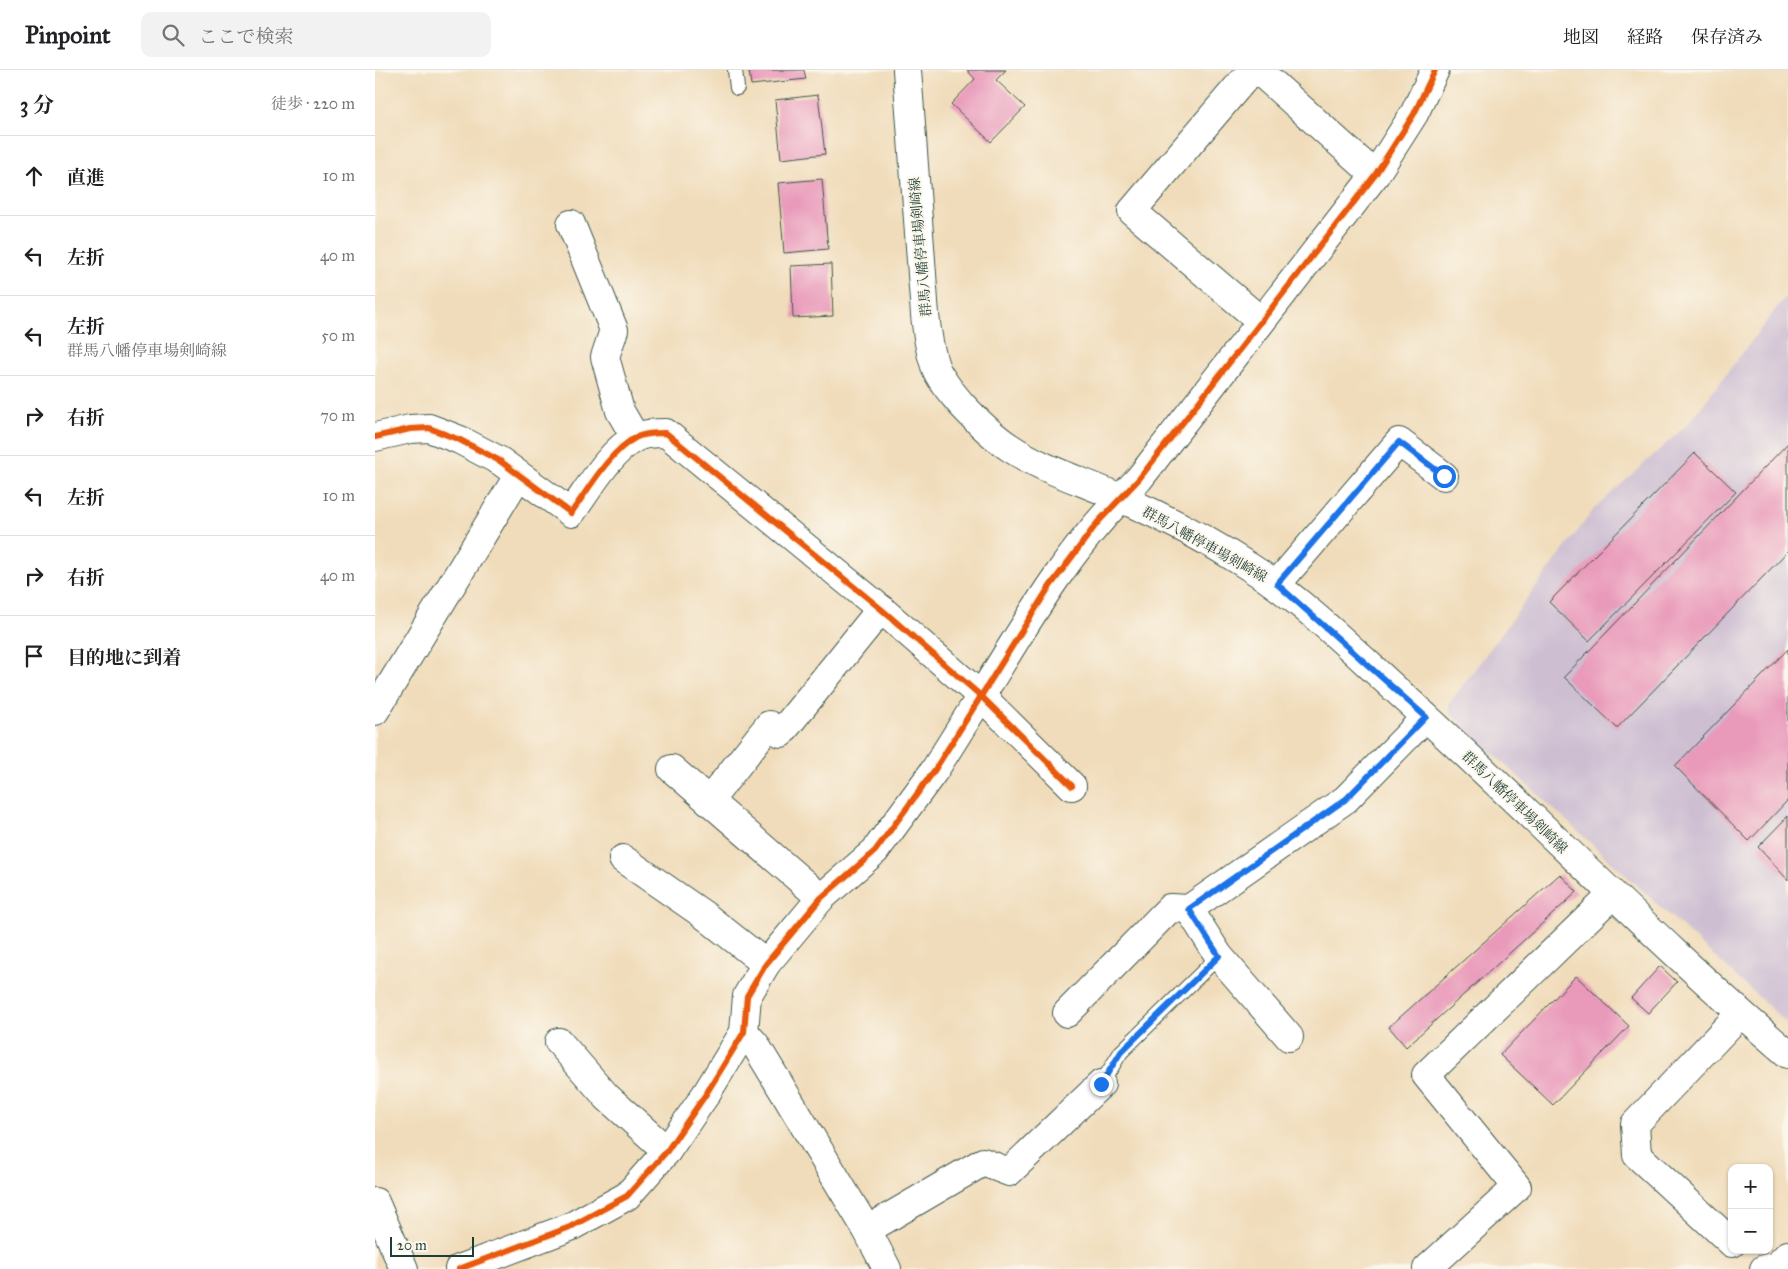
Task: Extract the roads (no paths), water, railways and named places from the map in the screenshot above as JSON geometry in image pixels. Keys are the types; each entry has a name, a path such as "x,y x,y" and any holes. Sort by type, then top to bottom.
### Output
{"street":[{"name":"群馬八幡停車場剣崎線","path":"907,70 925,315 929,344 936,369 953,395 980,425 1008,447 1039,464 1121,498 1211,544 1277,584 1426,717 1612,895 1740,1014 1788,1054"},
{"path":"1252,70 1132,211 1261,321"},
{"path":"1258,70 1375,175"},
{"path":"459,1269 570,1227 627,1196 667,1151 706,1094 744,1032 747,996 766,964 821,898 875,851 934,771 1048,589 1098,522 1139,479 1375,175 1414,114 1435,70"},
{"path":"571,224 614,330 605,357 620,411 635,438"},
{"path":"375,437 411,429 429,428 460,440 500,461 571,513 617,451 635,438 648,434 666,433 881,608 981,696 1072,786"},
{"path":"1277,584 1399,442 1444,476"},
{"path":"375,710 518,476"},
{"path":"709,801 769,724 781,733 881,608"},
{"path":"1067,1013 1170,908 1189,909 1346,799 1426,717"},
{"path":"672,770 821,898"},
{"path":"623,859 704,915 766,964"},
{"path":"1427,1269 1517,1187 1426,1075 1612,895"},
{"path":"1189,909 1219,956 1289,1037"},
{"path":"1728,1239 1637,1155 1635,1124 1740,1014"},
{"path":"744,1032 755,1044 867,1230 887,1269"},
{"path":"559,1042 607,1097 667,1151"},
{"path":"867,1230 983,1162 1009,1172 1101,1084"},
{"path":"375,1202 404,1269"},
{"path":"1743,1254 1760,1269"},
{"path":"1764,1269 1777,1266 1788,1255"}],"lane":[{"path":"735,70 737,88"},
{"path":"1101,1084 1121,1052 1219,956"}]}
